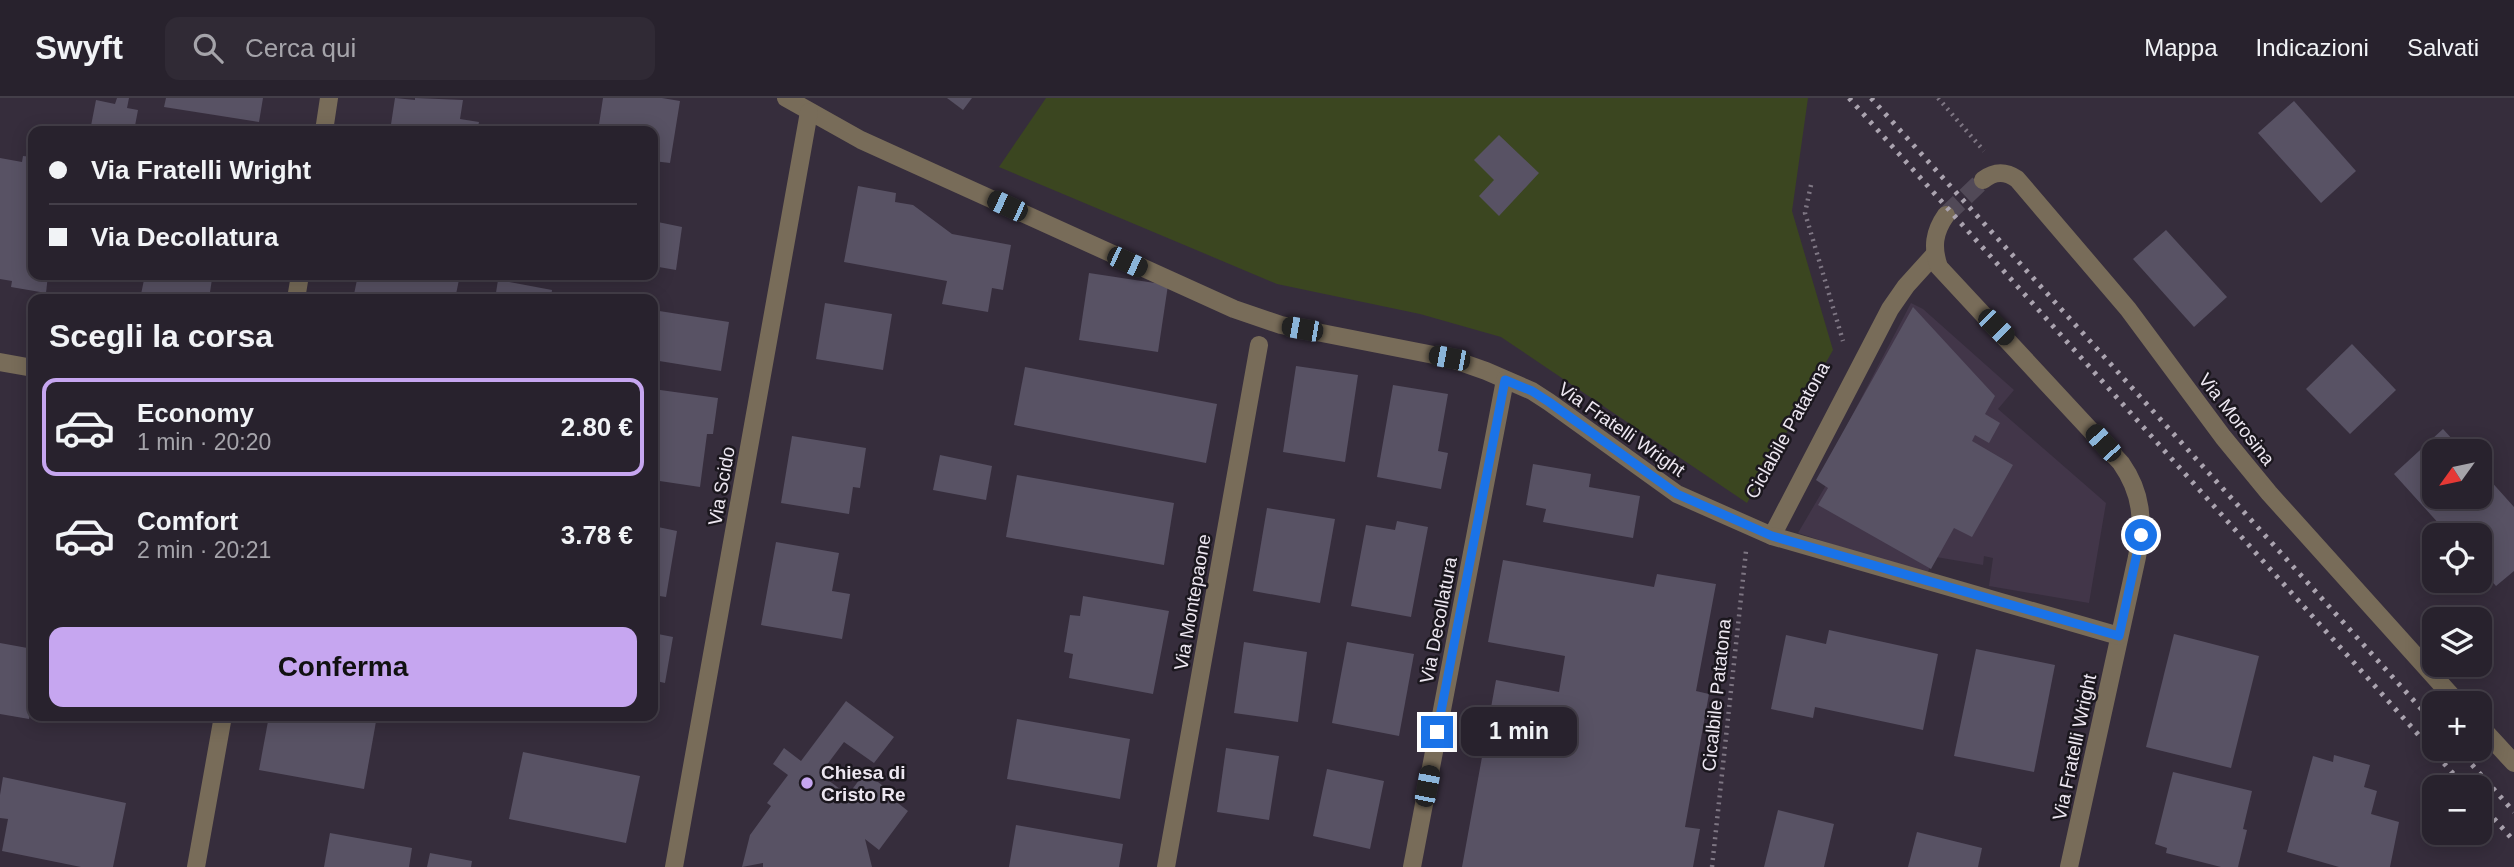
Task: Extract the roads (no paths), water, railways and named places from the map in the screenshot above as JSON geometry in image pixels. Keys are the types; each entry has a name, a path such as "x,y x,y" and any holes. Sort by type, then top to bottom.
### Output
{"street":[{"path":"325,126 329,98"},
{"name":"Via Fratelli Wright","path":"786,98 861,140 1162,278 1252,316 1281,325 1449,358 1532,391 1677,494 1772,536 2119,636"},
{"name":"Via Scido","path":"674,867 808,112"},
{"name":"Via Morosina","path":"1989,177 2010,174 2017,179 2128,309 2208,419 2269,493 2447,691"},
{"path":"1772,536 1890,309 1906,286 1935,254 1937,231 1946,215"},
{"name":"Via Fratelli Wright","path":"1935,254 1939,267 1947,278 2012,344 2121,464 2133,481 2141,507 2141,535 2069,867"},
{"name":"Via Montepaone","path":"1166,867 1259,345"},
{"path":"0,362 28,367"},
{"name":"Via Decollatura","path":"1412,867 1505,380"},
{"path":"196,867 222,721"},
{"path":"2492,739 2514,763"}],"tunnel":[{"path":"1946,215 1983,180"}],"railway":[{"path":"1849,98 2454,775"},
{"path":"1871,98 2422,710"},
{"path":"2469,761 2514,812"},
{"path":"2492,816 2514,841"}],"place":[{"name":"Chiesa di Cristo Re","path":"807,783"}]}
